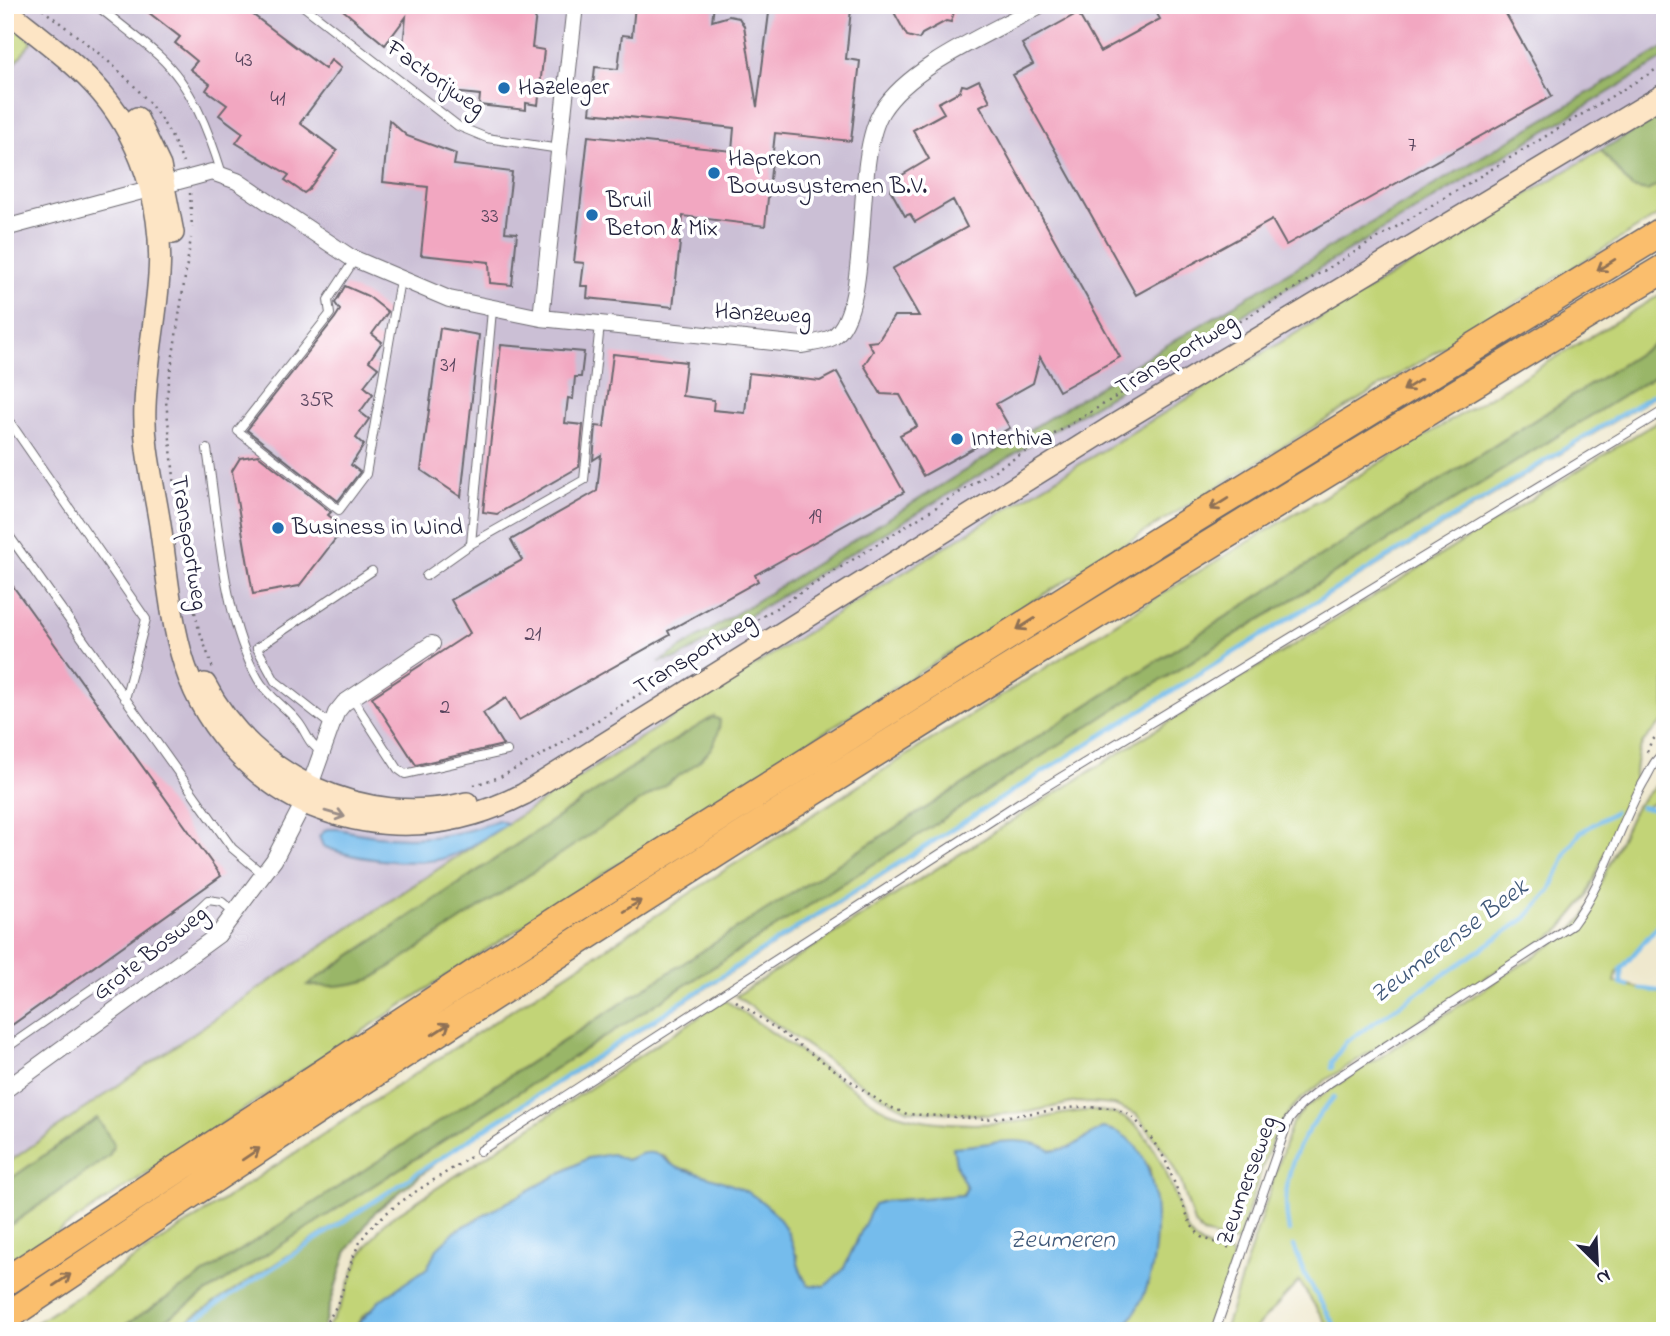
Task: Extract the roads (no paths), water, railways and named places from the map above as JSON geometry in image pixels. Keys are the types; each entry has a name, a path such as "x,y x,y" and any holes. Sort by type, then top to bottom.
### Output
{"highway":[{"path":"5,1282 578,906 1158,541 1665,230"},
{"path":"5,1318 581,938 1162,575 1665,268"}],"street":[{"path":"15,5 77,54 120,94 150,141 157,185"},
{"path":"541,318 575,5"},
{"name":"Hanzeweg","path":"222,174 237,181 320,240 422,290 492,310 541,318 802,345 833,337 851,313 869,146 882,111 903,86 932,66 1040,5"},
{"path":"5,9 102,91 128,127 157,185"},
{"name":"Transportweg","path":"306,794 402,810 459,805 510,788 1114,412 1665,81"},
{"name":"Transportweg","path":"157,185 162,263 145,396 144,437 181,662 197,700 227,743 262,776 306,794 351,818 408,825 450,821 513,799 1101,433 1665,94"},
{"path":"5,228 188,177 222,174"},
{"path":"306,794 331,725 344,703 432,644"},
{"name":"Grote Bosweg","path":"5,1090 201,950 236,914 264,875 306,794"}],"lane":[{"path":"96,5 161,58 186,89 210,136 222,174"},
{"name":"Factorijweg","path":"302,5 458,126 487,138 560,149"},
{"path":"355,259 328,300 330,314 238,430 339,510 366,474 400,280"},
{"path":"471,544 492,310"},
{"path":"426,576 471,544 584,480 600,324"},
{"path":"480,1150 1022,801 1665,410"},
{"path":"5,415 146,619 125,699"},
{"name":"Transportweg","path":"207,449 235,623 245,652 259,681 298,722 312,746 321,751"},
{"path":"5,530 232,848 264,875"},
{"path":"331,725 275,681 257,648 372,571"},
{"path":"352,698 398,769 405,774 507,751"},
{"name":"Zeumerseweg","path":"1215,1331 1278,1142 1288,1121 1300,1105 1572,925 1589,899 1635,798 1658,757 1665,752"},
{"path":"5,1049 179,928 208,900 222,902 236,914"}],"water":[{"path":"498,820 508,824 458,853 428,861 381,860 349,855 323,846 319,836 327,829 338,829 379,836 419,838 459,833"},
{"name":"Zeumeren","path":"1102,1128 1122,1135 1137,1148 1147,1167 1156,1212 1154,1258 1150,1277 1135,1312 1123,1331 352,1331 380,1300 427,1268 438,1247 455,1231 588,1158 612,1154 626,1160 651,1153 679,1168 740,1188 766,1205 778,1217 787,1231 808,1285 825,1286 843,1270 874,1204 963,1195 967,1188 957,1168 953,1147 1017,1141 1041,1145 1052,1151 1071,1147"}],"waterway":[{"path":"177,1331 916,852 1289,618 1665,388"},
{"name":"Zeumerense Beek","path":"1641,807 1665,812"},
{"name":"Zeumerense Beek","path":"1332,1068 1332,1062 1346,1042 1526,918 1550,891 1568,849 1581,832 1614,812"},
{"name":"Zeumerense Beek","path":"1628,986 1621,984 1621,969 1665,917"},
{"name":"Zeumerense Beek","path":"1641,989 1665,992"},
{"name":"Zeumerense Beek","path":"1289,1231 1286,1192 1294,1158 1310,1128 1334,1097"},
{"name":"Zeumerense Beek","path":"1294,1246 1305,1275 1338,1331"}],"railway":[{"path":"5,15 13,5"}],"place":[{"name":"Hazeleger","path":"504,88"},
{"name":"Haprekon Bouwsystemen B.V.","path":"714,173"},
{"name":"Bruil Beton & Mix","path":"592,215"},
{"name":"Interhiva","path":"957,439"},
{"name":"Business in Wind","path":"278,528"}]}
